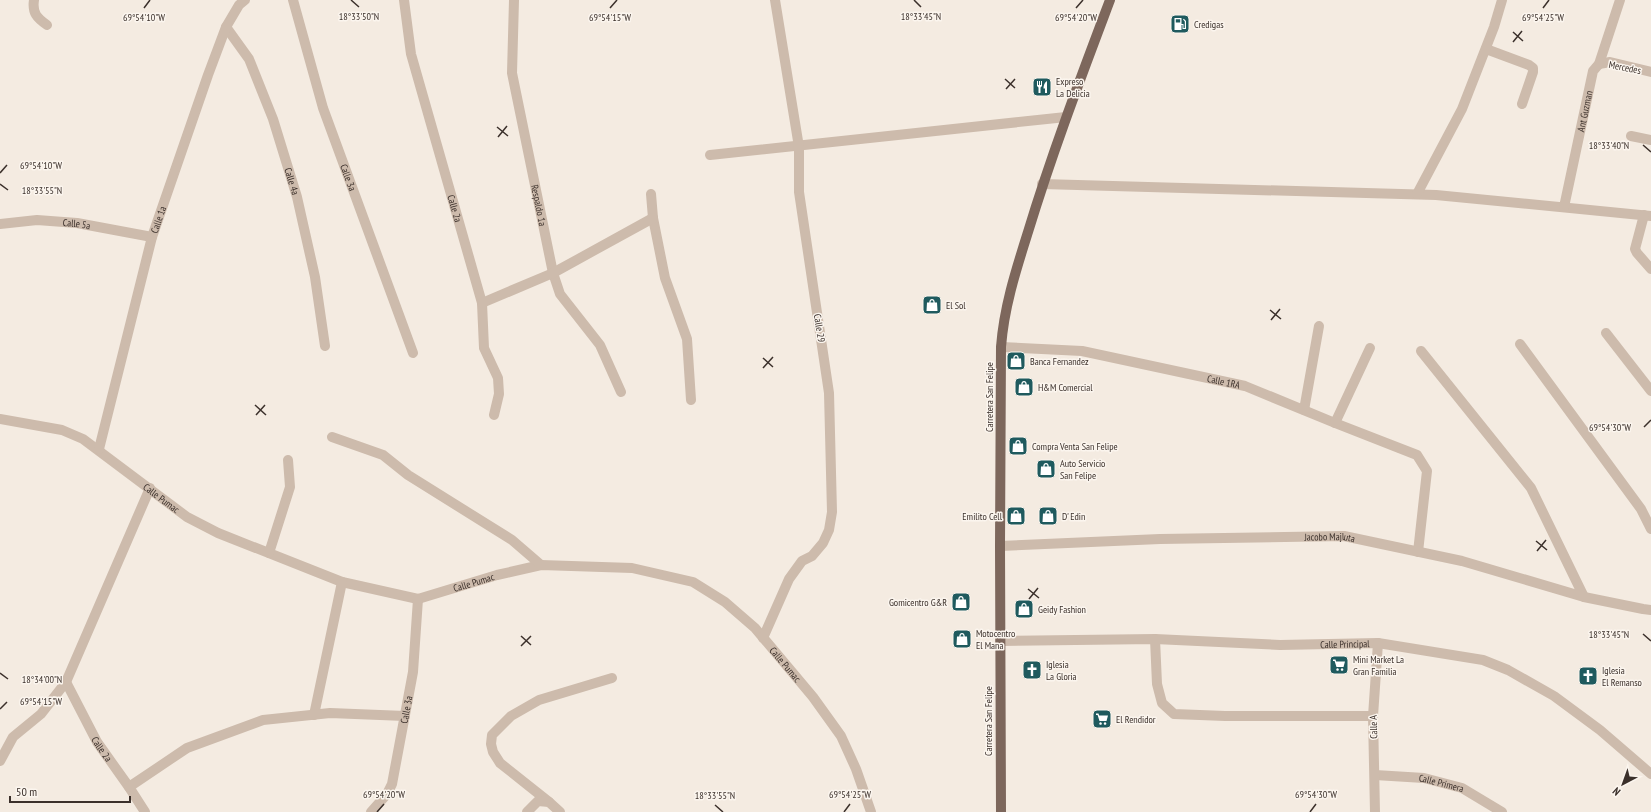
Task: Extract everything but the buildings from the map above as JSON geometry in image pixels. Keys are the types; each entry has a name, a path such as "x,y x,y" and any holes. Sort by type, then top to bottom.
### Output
{"main road":[{"name":"Carretera San Felipe","path":"1001,812 1000,546 1001,347 1003,324 1008,297 1042,184 1110,0"}],"street":[{"path":"34,0 32,8 36,16 47,25"},
{"name":"Calle 3a","path":"293,0 323,108 413,353"},
{"name":"Calle 2a","path":"404,0 411,54 482,302 484,348 487,356 494,366 498,378 499,394 494,415"},
{"name":"Respaldo 1a","path":"514,0 512,73 552,273 560,294 600,344 621,392"},
{"name":"Calle 29","path":"763,638 789,579 802,562 812,556 823,543 829,530 832,512 829,393 799,192 799,147 774,0"},
{"path":"1417,194 1462,109 1486,49 1502,0"},
{"name":"Ant Guzman","path":"1564,207 1593,71 1599,64 1620,0"},
{"name":"Calle 1a","path":"99,449 152,237 226,26 241,2"},
{"name":"Calle 4a","path":"226,26 249,59 280,140 297,197 313,269 325,346"},
{"path":"1486,49 1529,65 1533,68 1522,104"},
{"name":"Mercedes","path":"1599,64 1610,62 1651,72"},
{"path":"710,155 799,147 1066,117"},
{"path":"1631,136 1651,140"},
{"path":"1042,184 1417,194 1648,215 1635,248 1637,253 1651,269"},
{"path":"651,194 653,218 665,278 687,339 691,400"},
{"path":"482,302 552,273 653,218"},
{"name":"Calle 5a","path":"0,224 37,220 77,223 152,237"},
{"path":"1304,410 1319,326"},
{"path":"1606,333 1651,391"},
{"path":"1520,344 1641,509 1651,529"},
{"name":"Calle 1RA","path":"1001,347 1082,352 1245,386 1335,424 1417,455 1427,471 1418,552"},
{"path":"1335,424 1370,348"},
{"path":"1421,351 1531,488 1584,597"},
{"name":"Calle Pumac","path":"0,419 62,430 83,439 99,449 187,516 218,533 342,582 418,599 497,575 541,566 632,568 693,582 725,602 754,628 813,697 841,736 856,769 871,812"},
{"path":"332,437 383,455 408,475 512,540 541,566"},
{"path":"269,553 290,487 288,460"},
{"path":"0,761 13,737 41,714 66,682 150,488"},
{"name":"Jacobo Majluta","path":"1000,546 1160,539 1344,536 1462,561 1584,597 1651,610"},
{"path":"314,715 342,582"},
{"name":"Calle 3a","path":"371,812 387,794 392,784 413,672 418,599"},
{"path":"1155,639 1157,684 1162,703 1174,714 1225,716 1373,716"},
{"name":"Calle Principal","path":"1000,641 1155,639 1280,645 1378,643 1483,660 1508,670 1554,696 1600,730 1651,774"},
{"name":"Calle A","path":"1375,812 1373,716 1378,643"},
{"path":"560,812 500,764 493,752 491,744 492,735 511,716 539,700 612,678"},
{"name":"Calle 2a","path":"66,682 96,742 130,787 145,812"},
{"path":"130,787 187,748 263,720 330,714 405,716"},
{"name":"Calle Primera","path":"1375,775 1424,778 1462,788 1502,812"},
{"path":"527,812 538,801 548,802"}],"place":[{"name":"Credigas","path":"1180,24"},
{"name":"Expreso La Delicia","path":"1042,87"},
{"name":"El Sol","path":"932,305"},
{"name":"Banca Fernandez","path":"1016,361"},
{"name":"H&M Comercial","path":"1024,387"},
{"name":"Compra Venta San Felipe","path":"1018,446"},
{"name":"Auto Servicio San Felipe","path":"1046,469"},
{"name":"Emilito Cell","path":"1016,516"},
{"name":"D' Edin","path":"1048,516"},
{"name":"Gomicentro G&R","path":"961,602"},
{"name":"Geidy Fashion","path":"1024,609"},
{"name":"Motocentro El Mana","path":"962,639"},
{"name":"Mini Market La Gran Familia","path":"1339,665"},
{"name":"Iglesia La Gloria","path":"1032,670"},
{"name":"Iglesia El Remanso","path":"1588,676"},
{"name":"El Rendidor","path":"1102,719"}]}
